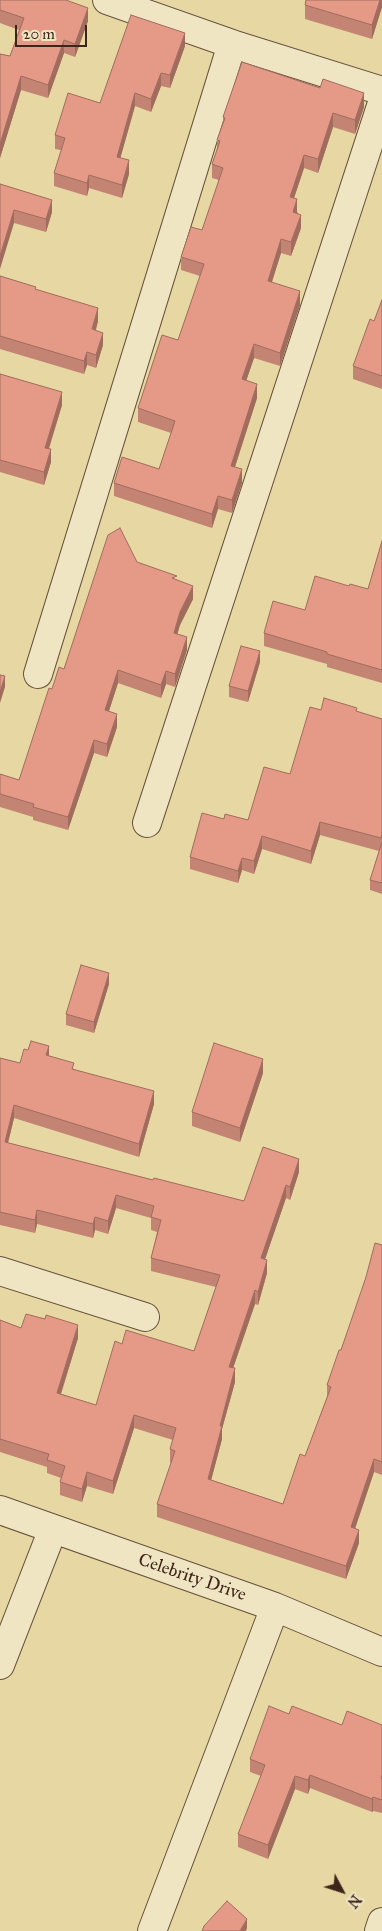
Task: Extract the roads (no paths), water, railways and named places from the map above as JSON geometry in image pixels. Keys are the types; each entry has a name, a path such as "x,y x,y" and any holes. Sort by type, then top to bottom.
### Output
{"street":[{"path":"107,0 232,44 382,91"},
{"path":"38,674 232,44"},
{"path":"147,823 382,103"},
{"path":"0,1271 145,1317"},
{"name":"Celebrity Drive","path":"0,1510 275,1608 382,1652"},
{"path":"0,1665 53,1529"},
{"path":"152,1931 275,1608"},
{"path":"379,1931 382,1922"}]}
